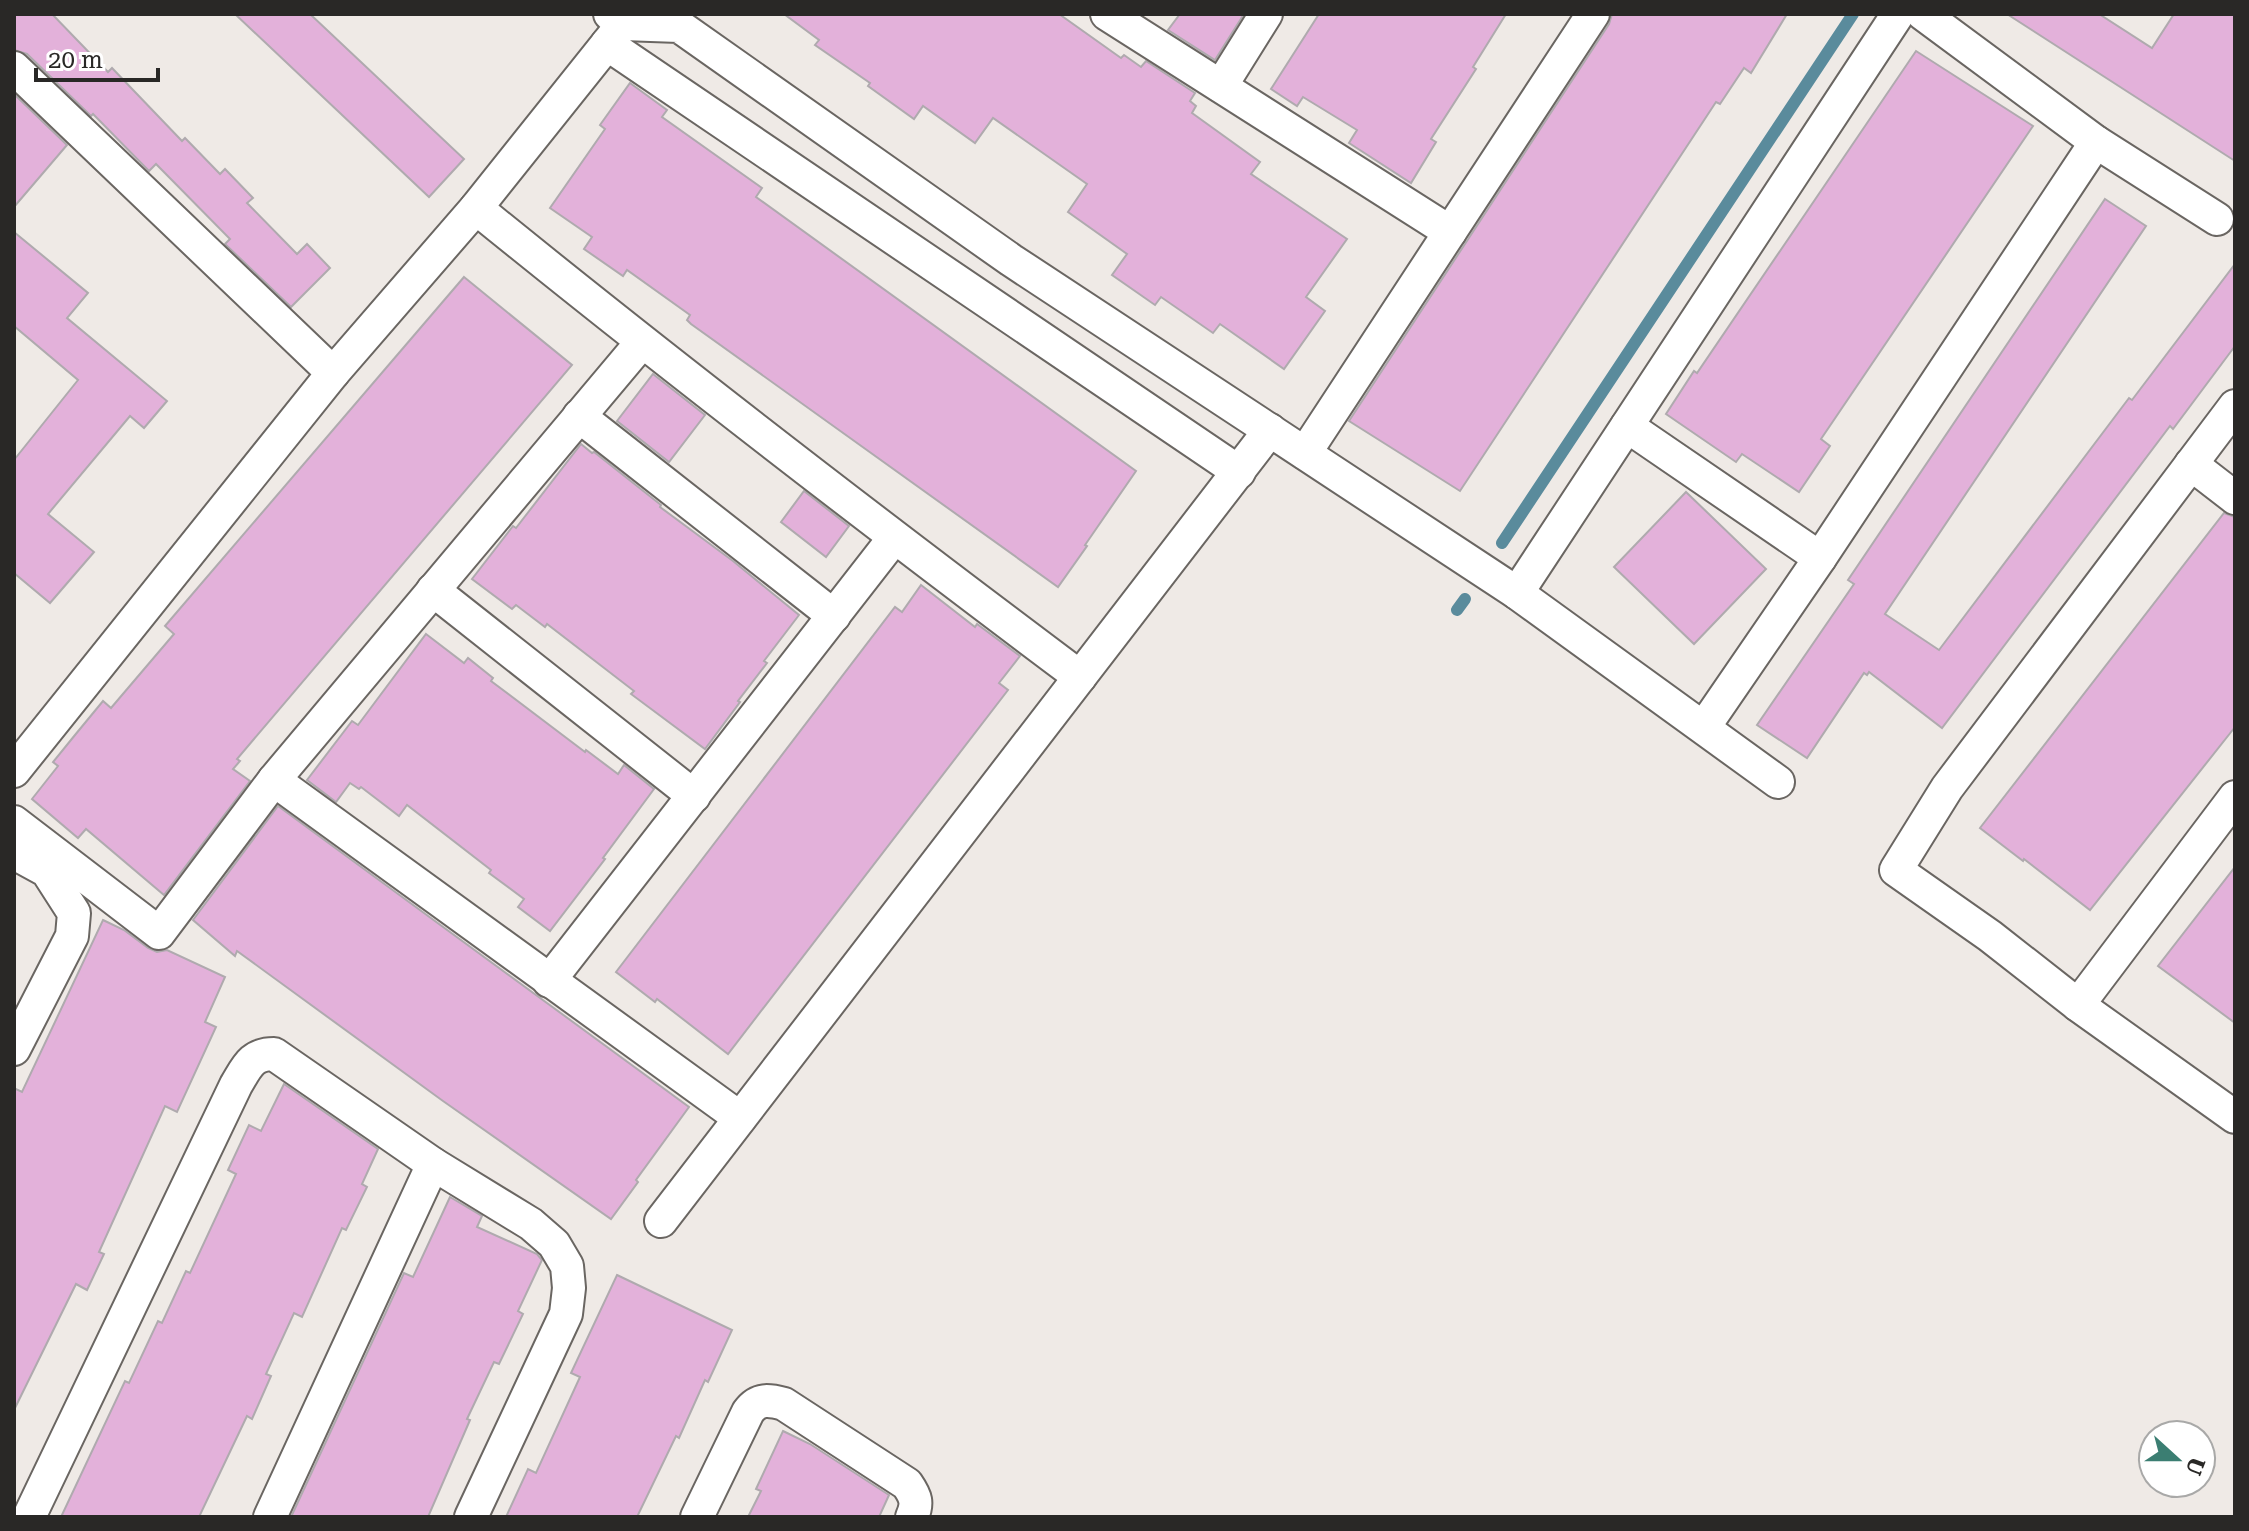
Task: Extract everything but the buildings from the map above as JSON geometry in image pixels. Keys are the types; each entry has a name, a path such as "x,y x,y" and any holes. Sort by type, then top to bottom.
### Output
{"street":[{"path":"1107,14 1450,232"},
{"path":"1221,86 1266,14"},
{"path":"1305,453 1593,14"},
{"path":"1517,593 1898,14"},
{"path":"1923,14 2096,142 2217,219"},
{"path":"14,771 333,373 476,208 614,27 685,20 1011,260 1517,593 1778,782"},
{"path":"614,27 1239,472"},
{"path":"14,68 333,373"},
{"path":"1704,727 2096,142"},
{"path":"476,208 894,538 1080,677"},
{"path":"14,822 159,933 274,780 642,342"},
{"path":"2235,406 1947,788 1896,870 2235,1117"},
{"path":"579,416 834,616"},
{"path":"1627,426 1820,558"},
{"path":"661,1221 1270,430"},
{"path":"2191,464 2235,498"},
{"path":"549,981 894,538"},
{"path":"433,590 694,796"},
{"path":"274,780 740,1118"},
{"path":"2078,1005 2235,797"},
{"path":"14,853 47,871 74,913 72,936 14,1049"},
{"path":"29,1517 236,1085 248,1065 262,1054 274,1054 433,1164 531,1224 554,1244 567,1266 569,1288 566,1314 471,1517"},
{"path":"270,1517 433,1164"},
{"path":"697,1517 748,1412 754,1403 765,1400 784,1404 907,1484 916,1496 912,1517"}],"waterway":[{"path":"1502,543 1853,14"},
{"path":"1457,610 1465,599"}]}
